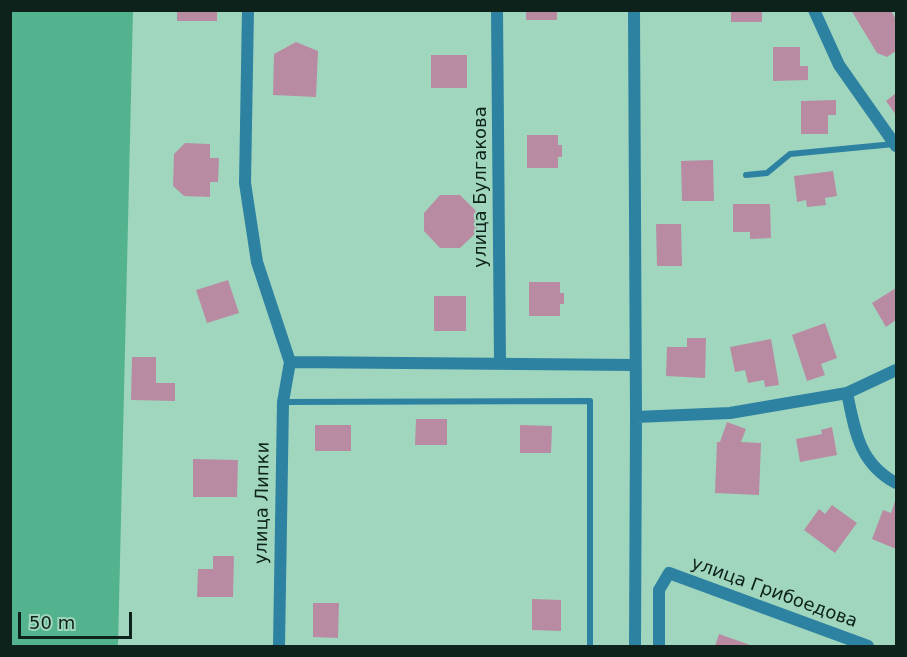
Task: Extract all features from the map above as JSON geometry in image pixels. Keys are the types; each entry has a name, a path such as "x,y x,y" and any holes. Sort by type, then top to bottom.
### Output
{"street":[{"path":"248,10 245,183 257,262 290,362 635,365"},
{"name":"улица Булгакова","path":"497,10 500,364"},
{"path":"634,10 636,417 634,646"},
{"path":"814,10 839,65 895,145"},
{"name":"улица Липки","path":"279,646 283,402 290,362"},
{"path":"636,417 730,413 847,393 897,370"},
{"path":"847,393 856,436 869,461 888,479 897,483"},
{"name":"улица Грибоедова","path":"659,646 659,590 669,573 867,646"}],"lane":[{"path":"746,175 767,173 790,154 895,145"},
{"path":"283,402 590,401 590,646"}],"green space":[{"path":"10,11 133,11 118,646 11,646"}],"building":[{"path":"177,10 217,10 217,21 177,21"},
{"path":"526,10 557,10 557,20 526,20"},
{"path":"731,10 762,10 762,22 731,22"},
{"path":"851,10 891,10 896,20 896,51 887,57 877,53"},
{"path":"296,42 318,51 316,97 273,95 274,54"},
{"path":"773,47 800,47 800,66 808,66 808,80 773,81"},
{"path":"431,55 467,55 467,88 431,88"},
{"path":"896,93 896,115 886,101"},
{"path":"836,100 836,115 828,115 828,134 801,134 801,101"},
{"path":"527,135 558,135 558,145 562,145 562,157 558,157 558,168 527,168"},
{"path":"185,143 210,144 210,158 219,158 218,182 210,182 210,197 184,196 173,186 174,154"},
{"path":"713,160 714,201 682,201 681,161"},
{"path":"833,171 837,196 825,198 826,205 807,207 806,200 797,202 794,176"},
{"path":"440,195 460,195 478,213 478,231 460,248 440,248 424,231 424,213"},
{"path":"733,204 770,204 771,238 750,239 750,232 733,232"},
{"path":"656,224 681,224 682,266 657,266"},
{"path":"228,280 239,313 207,323 196,290"},
{"path":"529,282 560,282 560,293 564,293 564,304 560,304 560,316 529,316"},
{"path":"896,288 896,320 886,327 872,303"},
{"path":"434,296 466,296 466,331 434,331"},
{"path":"825,323 837,358 821,364 825,375 807,381 792,335"},
{"path":"687,338 706,338 705,378 666,376 667,347 687,347"},
{"path":"771,339 779,385 765,387 764,380 748,383 745,370 735,372 730,347"},
{"path":"132,357 156,357 156,383 175,383 175,401 131,400"},
{"path":"416,419 447,419 447,445 415,445"},
{"path":"727,422 746,429 741,442 761,443 759,495 715,493 717,442 720,442"},
{"path":"315,425 351,425 351,451 315,451"},
{"path":"520,425 552,426 551,453 520,453"},
{"path":"832,427 837,455 800,462 796,439 822,434 821,430"},
{"path":"193,459 238,460 237,497 193,497"},
{"path":"896,498 896,549 872,539 883,510 891,513"},
{"path":"832,505 857,523 835,553 804,530 819,509 825,514"},
{"path":"213,556 234,556 233,597 197,597 198,569 213,569"},
{"path":"532,599 561,600 561,631 532,630"},
{"path":"313,603 339,603 338,638 313,637"},
{"path":"719,634 753,646 715,646"}]}
